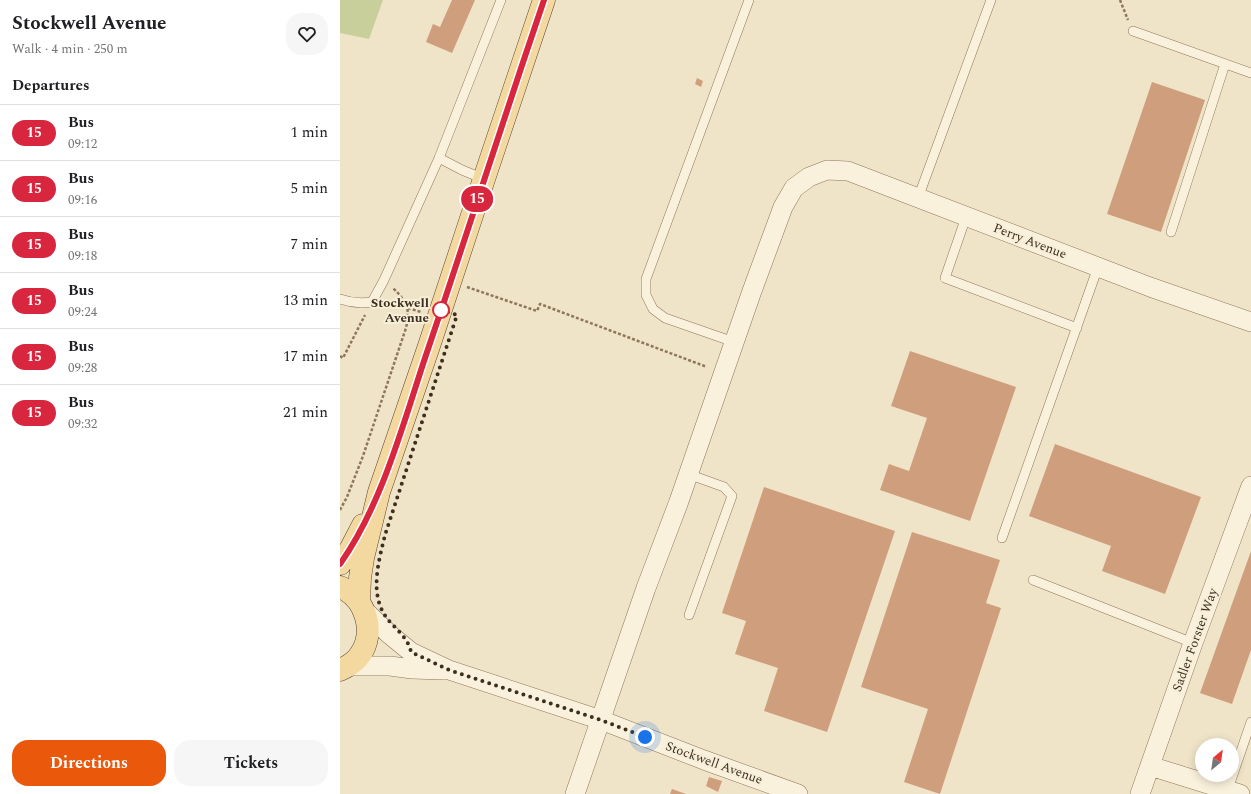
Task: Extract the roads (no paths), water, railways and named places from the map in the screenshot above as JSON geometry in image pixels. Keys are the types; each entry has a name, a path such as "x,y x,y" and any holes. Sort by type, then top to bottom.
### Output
{"main road":[{"path":"344,668 360,656 367,642 368,626 362,607 360,578 363,558 380,492 544,0"},
{"path":"340,564 350,550 380,492"},
{"path":"340,587 351,594 362,607"}],"street":[{"name":"Perry Avenue","path":"575,794 646,588 688,474 782,207 794,188 809,177 827,170 848,171 1150,287 1251,322"},
{"name":"Sadler Forster Way","path":"1140,794 1193,643 1251,486"},
{"name":"Stockwell Avenue","path":"362,607 411,652 449,670 601,720 704,760 798,794"},
{"name":"Stockwell Avenue","path":"344,668 390,666 412,669 449,670"},
{"path":"1150,766 1234,792"}],"lane":[{"path":"340,299 352,303 362,304 372,302 384,280 439,158 501,0"},
{"path":"734,342 665,318 653,309 646,295 646,279 749,0"},
{"path":"918,198 991,0"},
{"path":"1133,31 1251,73"},
{"path":"1171,232 1225,64"},
{"path":"439,158 484,179"},
{"path":"966,217 945,278 1077,328"},
{"path":"1002,538 1098,267"},
{"path":"688,474 724,487 732,496 689,615"},
{"path":"1033,580 1193,643"},
{"path":"1234,792 1251,722"}],"place":[{"name":"Stockwell Avenue","path":"441,310"}]}
